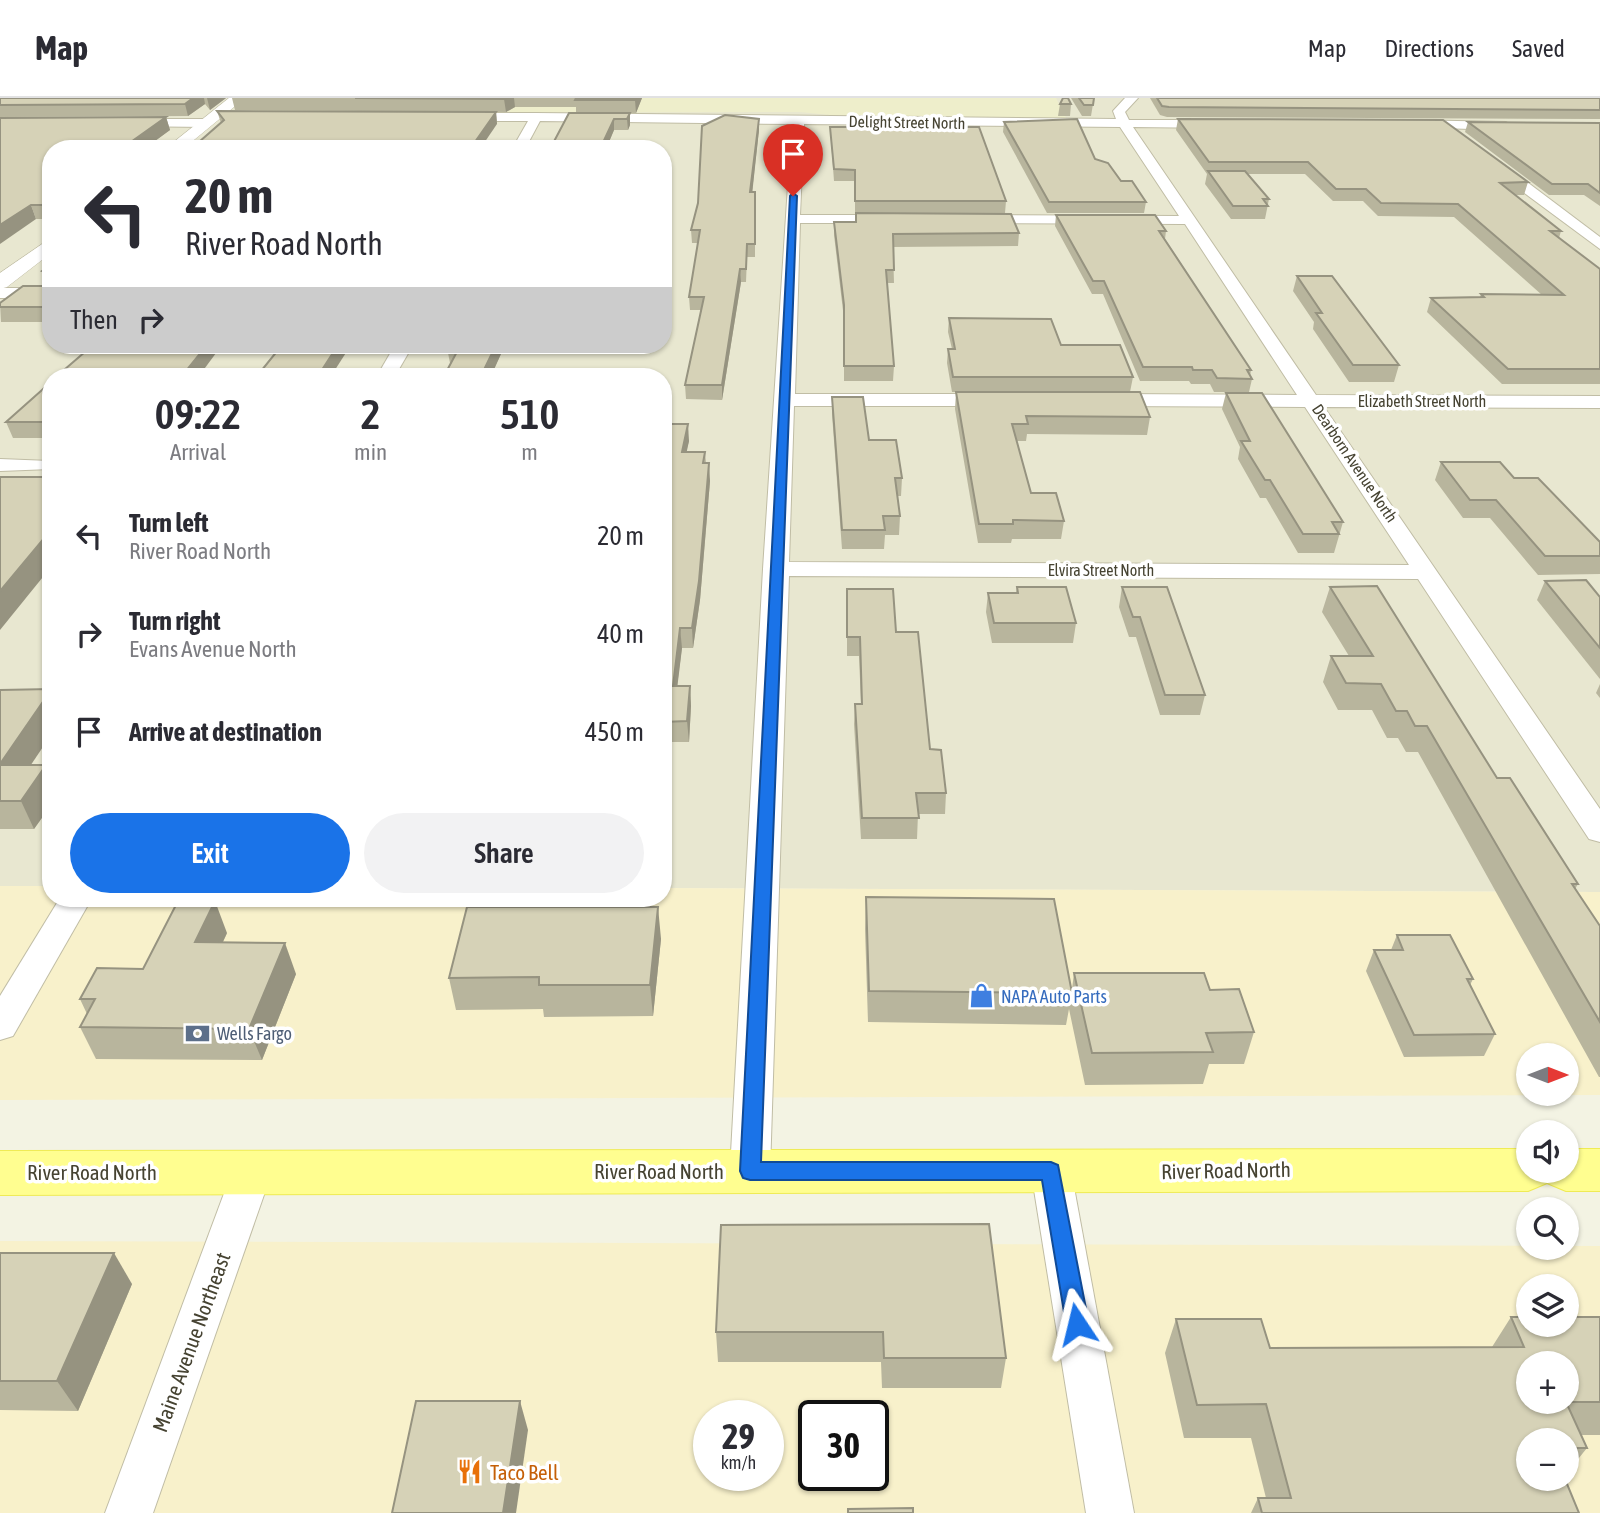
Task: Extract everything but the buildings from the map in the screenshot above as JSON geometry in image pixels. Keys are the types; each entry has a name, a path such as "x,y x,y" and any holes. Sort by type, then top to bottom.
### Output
{"main road":[{"name":"River Road North","path":"0,1173 1516,1170"},
{"path":"1579,1170 1600,1170"}],"street":[{"path":"184,140 238,98"},
{"path":"1124,123 1119,111 1132,98"},
{"path":"110,123 210,120 243,116"},
{"name":"Delight Street North","path":"438,117 1229,124"},
{"path":"523,140 536,117"},
{"path":"750,1171 783,400 797,126 801,119"},
{"name":"Dearborn Avenue North","path":"1124,123 1428,572 1600,832"},
{"path":"1400,124 1525,126"},
{"path":"1442,124 1464,141"},
{"path":"1486,158 1600,244"},
{"path":"792,219 916,219"},
{"path":"957,219 1191,220"},
{"path":"1566,219 1589,219"},
{"path":"0,283 42,251"},
{"path":"0,293 42,293"},
{"path":"783,400 1019,400"},
{"name":"Elizabeth Street North","path":"1089,400 1600,402"},
{"path":"0,465 42,465"},
{"name":"Elvira Street North","path":"775,569 1428,572"},
{"path":"0,1026 71,907"},
{"path":"1051,1171 1110,1513"},
{"name":"Maine Avenue Northeast","path":"129,1513 252,1172"}],"shaded area":[{"path":"0,98 1600,98 1600,892 672,888 672,368 42,368 42,886 0,886"},
{"path":"267,98 1056,98 1066,118 869,119 800,112 248,113"},
{"path":"0,886 42,886 42,907 672,907 672,888 1600,892 1600,1095 1579,1095 1579,1043 1516,1043 1516,1095 0,1100"},
{"path":"0,1241 1516,1246 1516,1260 1579,1260 1579,1246 1600,1246 1600,1513 0,1513"}],"place":[{"name":"NAPA Auto Parts","path":"981,996"},
{"name":"Wells Fargo","path":"197,1033"},
{"name":"Taco Bell","path":"470,1472"}],"route":[{"path":"793,196 750,1171 1051,1171 1077,1324"}]}
